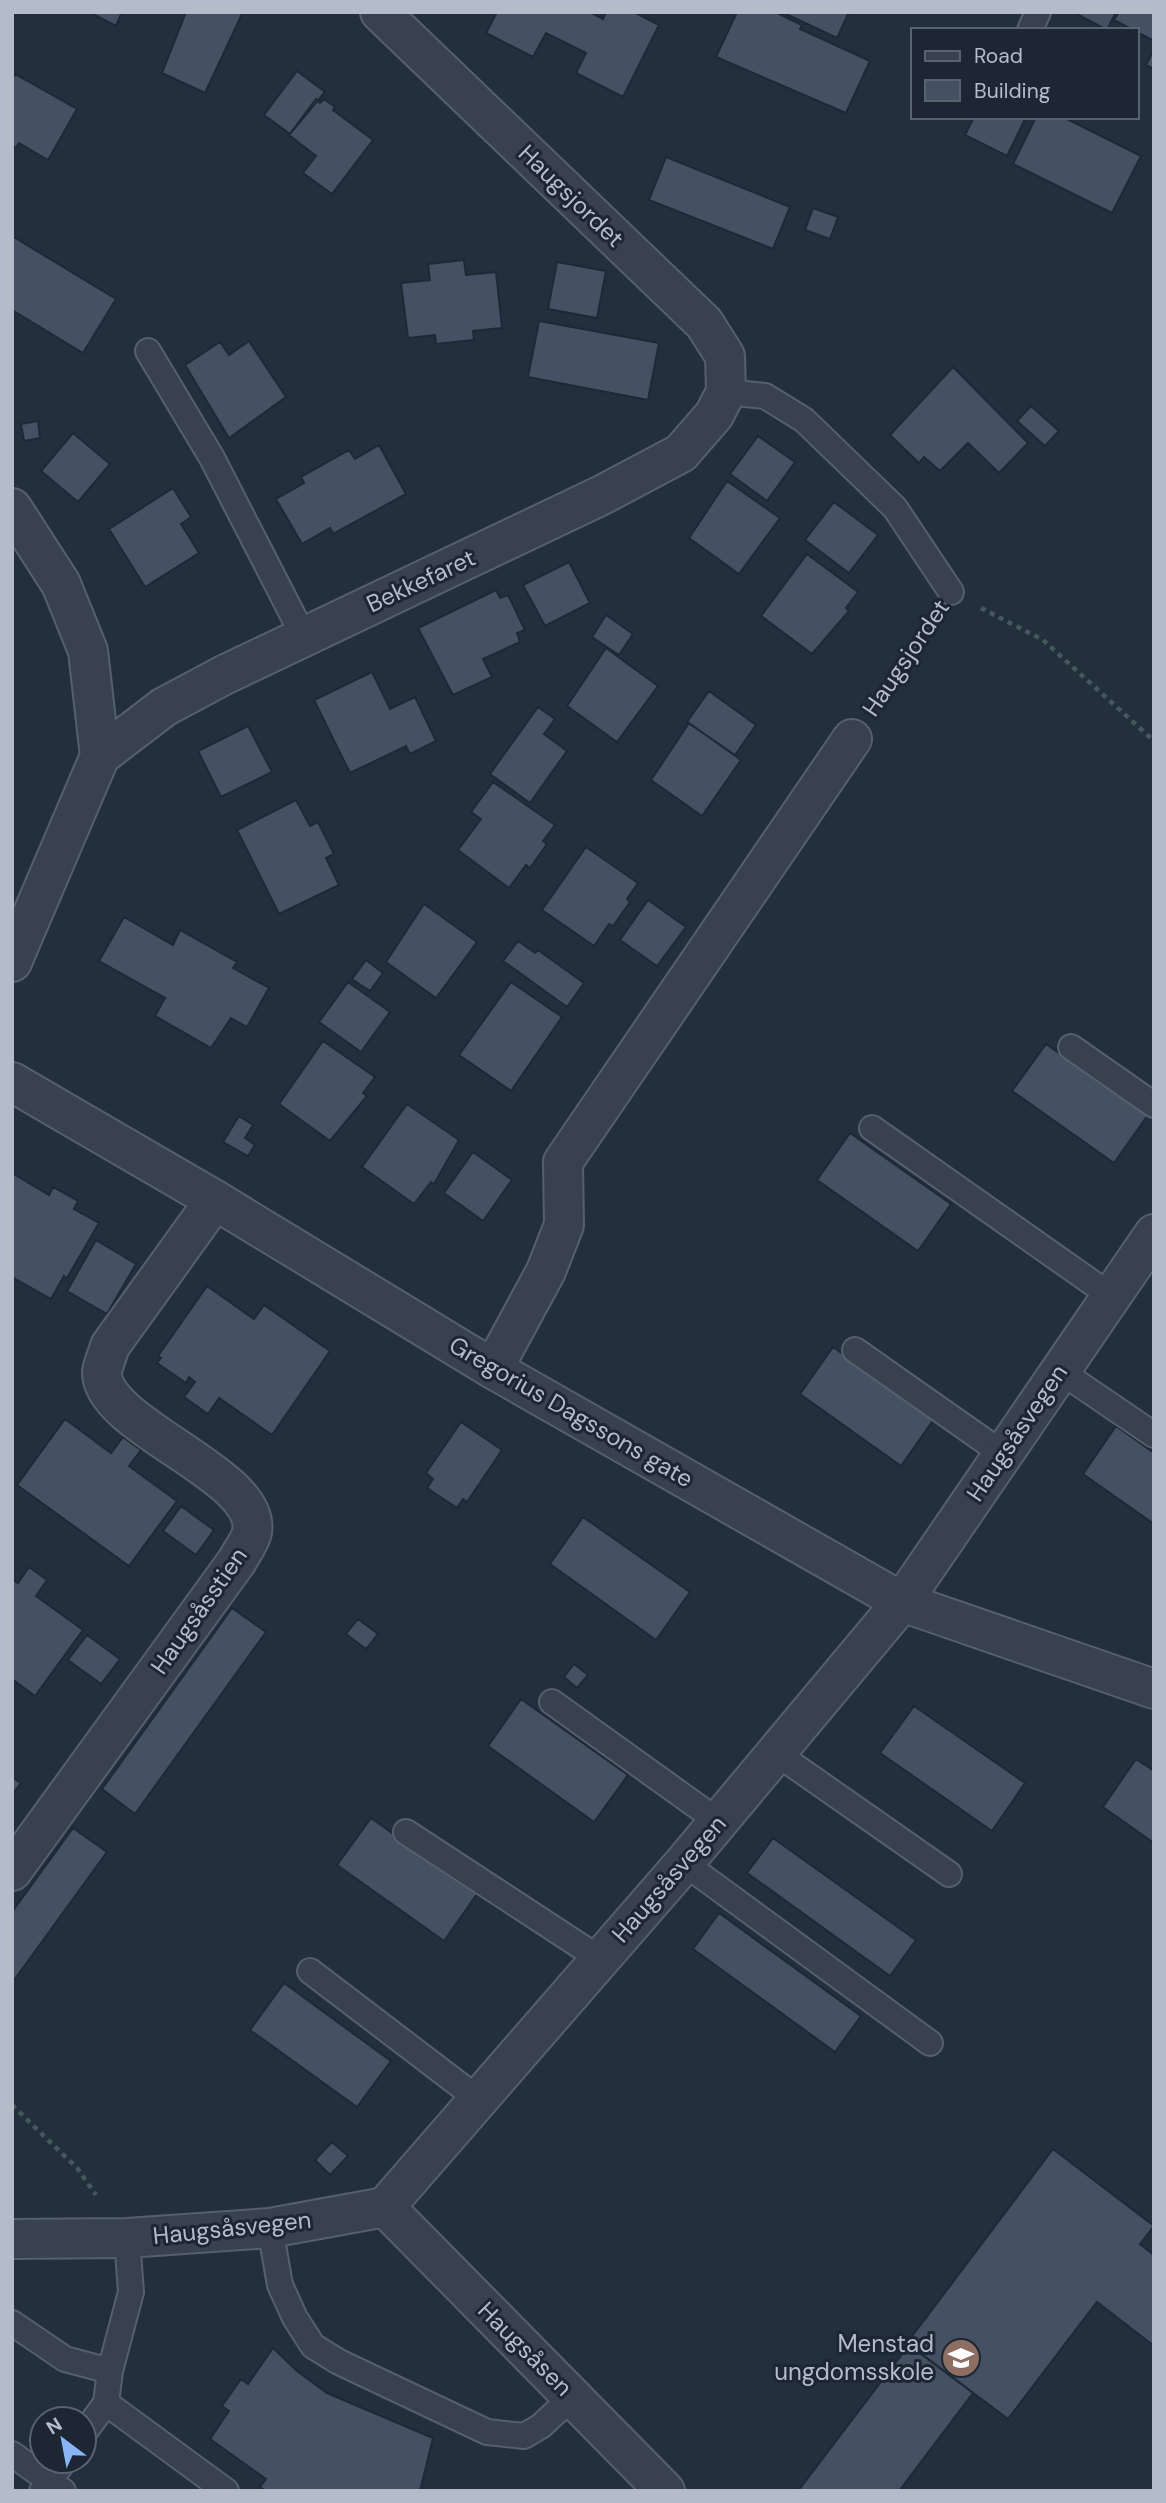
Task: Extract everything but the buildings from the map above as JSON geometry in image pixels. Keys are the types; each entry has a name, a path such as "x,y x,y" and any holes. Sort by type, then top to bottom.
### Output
{"street":[{"name":"Haugsjordet","path":"380,12 705,323 725,356 726,392"},
{"name":"Bekkefaret","path":"100,756 164,708 303,637 602,495 681,453 714,415 726,392"},
{"name":"Bekkefaret","path":"12,508 61,584 88,651 100,756 12,962"},
{"name":"Haugsjordet","path":"494,1369 546,1271 564,1225 563,1162 852,739"},
{"name":"Gregorius Dagssons gate","path":"12,1082 215,1200 494,1369 902,1602 1154,1689"},
{"name":"Haugsåsstien","path":"12,1871 237,1561 252,1532 247,1508 234,1491 132,1416 109,1394 102,1373 110,1346 215,1200"},
{"name":"Haugsåsvegen","path":"12,2239 127,2238 270,2228 385,2207 684,1863 902,1602 1154,1234"},
{"name":"Haugsåsen","path":"385,2207 665,2491"}],"lane":[{"path":"1031,28 1038,12"},
{"path":"148,351 212,458 303,637"},
{"name":"Haugsjordet","path":"726,392 765,396 804,420 895,508 951,592"},
{"path":"1071,1047 1154,1105"},
{"path":"872,1128 1111,1296"},
{"path":"855,1350 1003,1454"},
{"path":"1060,1371 1154,1435"},
{"path":"552,1702 719,1822"},
{"path":"776,1753 949,1874"},
{"path":"406,1832 600,1959"},
{"path":"684,1863 930,2043"},
{"path":"310,1971 478,2099"},
{"path":"270,2228 280,2285 295,2318 313,2346 339,2362 488,2432 524,2436 541,2426 572,2397"},
{"path":"98,2414 106,2403 110,2371 131,2292 127,2238"},
{"path":"12,2323 65,2359 110,2371"},
{"path":"106,2403 226,2491"},
{"path":"12,2454 52,2488"}],"path":[{"name":"Haugsjordet","path":"852,739 951,592"},
{"path":"951,592 1043,640 1154,741"},
{"path":"12,2105 77,2168 127,2238"}],"place":[{"name":"Menstad ungdomsskole","path":"961,2358"}]}
